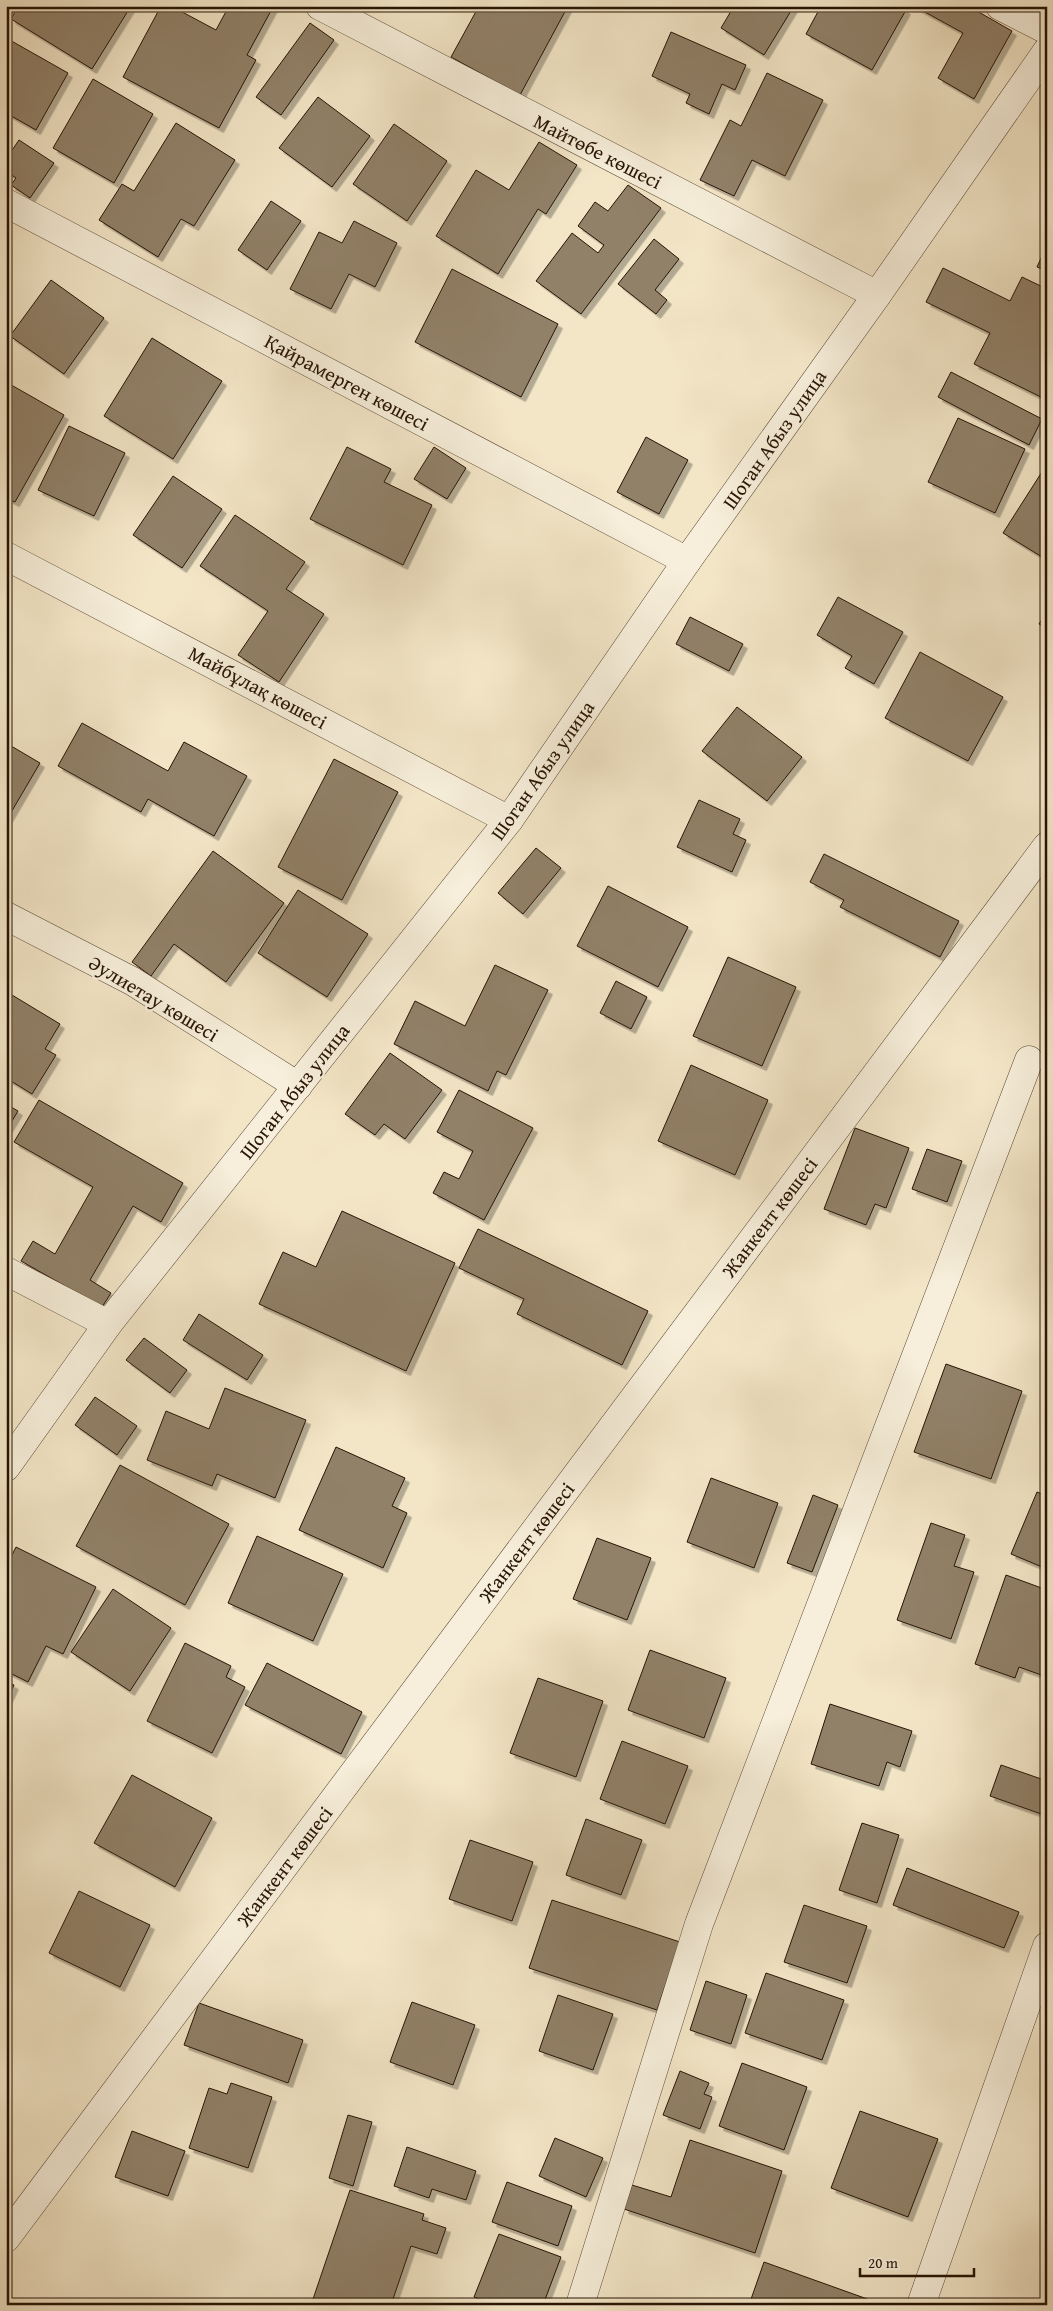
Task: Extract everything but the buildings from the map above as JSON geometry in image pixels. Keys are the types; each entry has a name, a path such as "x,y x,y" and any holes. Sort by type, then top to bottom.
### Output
{"street":[{"name":"Майтөбе көшесі","path":"320,6 877,295"},
{"path":"1000,6 1047,30"},
{"name":"Шоган Абыз улица","path":"6,1467 108,1324 509,820 687,561 877,295 1047,51"},
{"name":"Қайрамерген көшесі","path":"6,203 687,561"},
{"name":"Майбұлақ көшесі","path":"6,556 509,820"},
{"name":"Жанкент көшесі","path":"6,2238 1047,846"},
{"name":"Әулиетау көшесі","path":"6,916 132,981 298,1086"},
{"path":"580,2305 698,1924 1029,1060"},
{"path":"6,1272 108,1324"},
{"path":"921,2305 1047,1946"}]}
